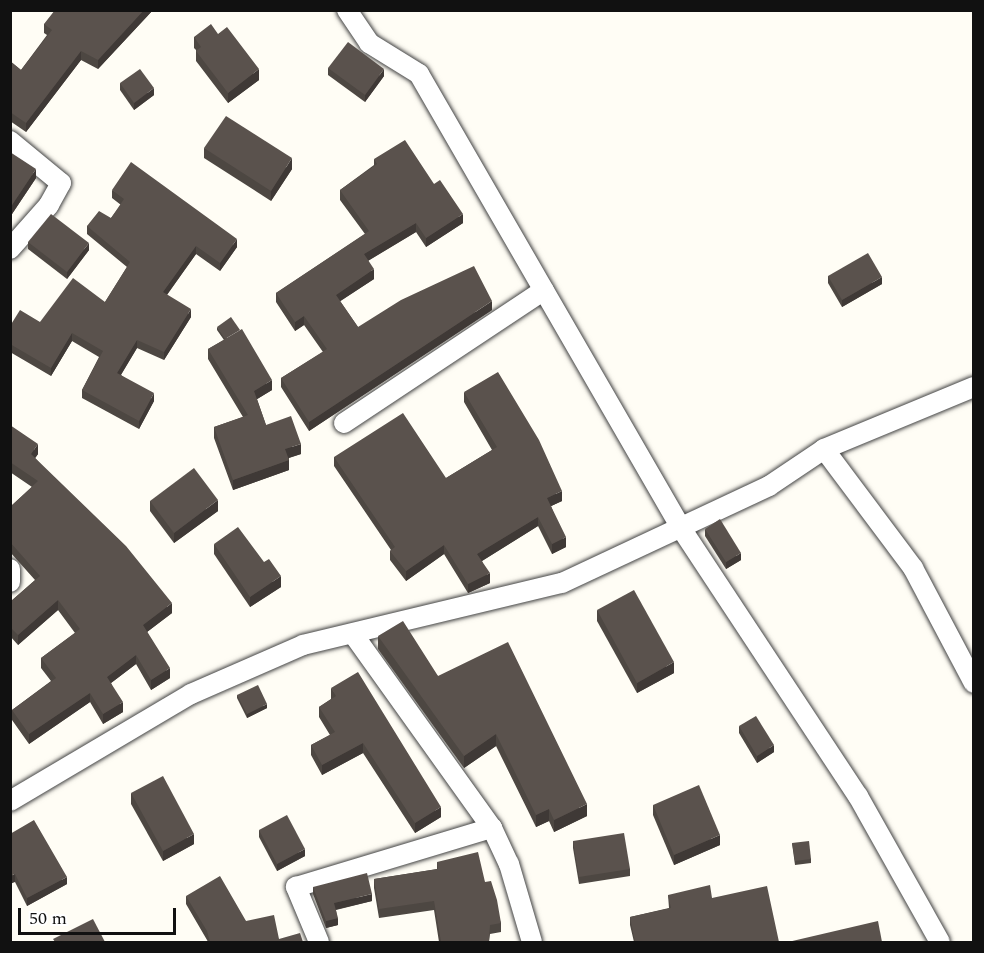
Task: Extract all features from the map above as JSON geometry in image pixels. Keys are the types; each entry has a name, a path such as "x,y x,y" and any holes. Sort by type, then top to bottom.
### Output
{"street":[{"path":"346,10 369,43 419,74 681,528 858,796 940,942"},
{"path":"10,141 61,183 49,205 10,249"},
{"path":"344,423 544,290"},
{"path":"10,801 190,694 303,645 562,583 769,486 824,449 974,387"},
{"path":"824,449 913,568 974,683"},
{"path":"10,569 10,582"},
{"path":"353,634 492,828 509,864 532,942"},
{"path":"319,942 297,887 492,828"}],"building":[{"path":"55,10 144,10 98,60 81,51 26,123 10,112 10,61 21,70 52,30 44,24"},
{"path":"211,24 218,34 227,27 259,69 228,93 196,51 201,47 194,37"},
{"path":"348,42 384,69 365,95 328,68"},
{"path":"140,69 154,88 134,103 120,83"},
{"path":"226,116 292,158 271,191 204,148"},
{"path":"405,140 434,184 440,180 463,214 426,238 416,223 364,254 374,269 336,295 358,327 401,300 474,266 492,301 309,422 281,378 327,349 304,316 295,322 276,293 369,231 340,190 377,164 374,159"},
{"path":"10,152 36,169 12,205 10,204"},
{"path":"131,162 237,239 220,263 196,246 163,292 191,309 164,352 137,340 117,373 154,393 139,421 82,390 103,351 72,333 51,368 10,344 10,326 20,310 40,322 73,278 105,302 130,262 87,226 99,211 111,218 124,199 112,190"},
{"path":"51,214 89,243 67,272 28,242"},
{"path":"868,253 882,277 842,300 828,276"},
{"path":"231,317 240,330 225,339 217,327"},
{"path":"242,329 272,380 254,391 266,425 291,416 301,444 285,449 289,460 233,480 214,427 248,415 208,349"},
{"path":"498,372 539,440 562,491 547,498 566,537 552,544 538,517 477,554 490,573 468,584 444,545 406,571 390,551 395,547 334,457 403,413 446,478 497,447 464,392"},
{"path":"10,425 38,444 31,454 126,546 172,603 143,625 170,668 151,680 136,655 107,677 123,702 103,714 90,693 29,734 12,710 56,678 41,658 80,629 58,600 18,635 10,627 10,602 40,576 10,542 10,507 38,481 10,462"},
{"path":"194,468 218,500 174,533 150,501"},
{"path":"720,519 741,553 726,562 705,529"},
{"path":"238,527 264,562 269,559 281,576 250,597 214,544"},
{"path":"634,590 674,662 637,683 597,610"},
{"path":"403,621 438,676 508,642 587,804 554,820 549,809 536,815 496,734 464,756 378,636"},
{"path":"358,672 441,807 415,823 363,743 322,765 311,745 335,732 319,707 336,696 331,688"},
{"path":"258,685 267,704 247,714 237,695"},
{"path":"756,716 774,745 757,756 739,726"},
{"path":"163,776 194,834 163,851 131,793"},
{"path":"699,785 720,835 674,855 653,805"},
{"path":"287,815 305,849 277,864 259,830"},
{"path":"34,820 67,877 27,898 15,874 10,876 10,834"},
{"path":"624,833 630,869 579,877 573,841"},
{"path":"809,841 811,859 795,861 792,843"},
{"path":"478,852 485,882 491,881 501,923 490,925 489,942 441,942 434,901 379,909 374,879 438,869 437,862"},
{"path":"367,873 372,894 334,903 338,918 326,921 313,887"},
{"path":"220,876 246,921 274,915 279,939 300,933 303,942 210,942 207,931 186,896"},
{"path":"710,885 712,898 767,886 779,942 635,942 630,917 671,908 668,895"},
{"path":"93,919 105,942 55,942 53,939"},
{"path":"878,921 882,942 788,942"}]}
